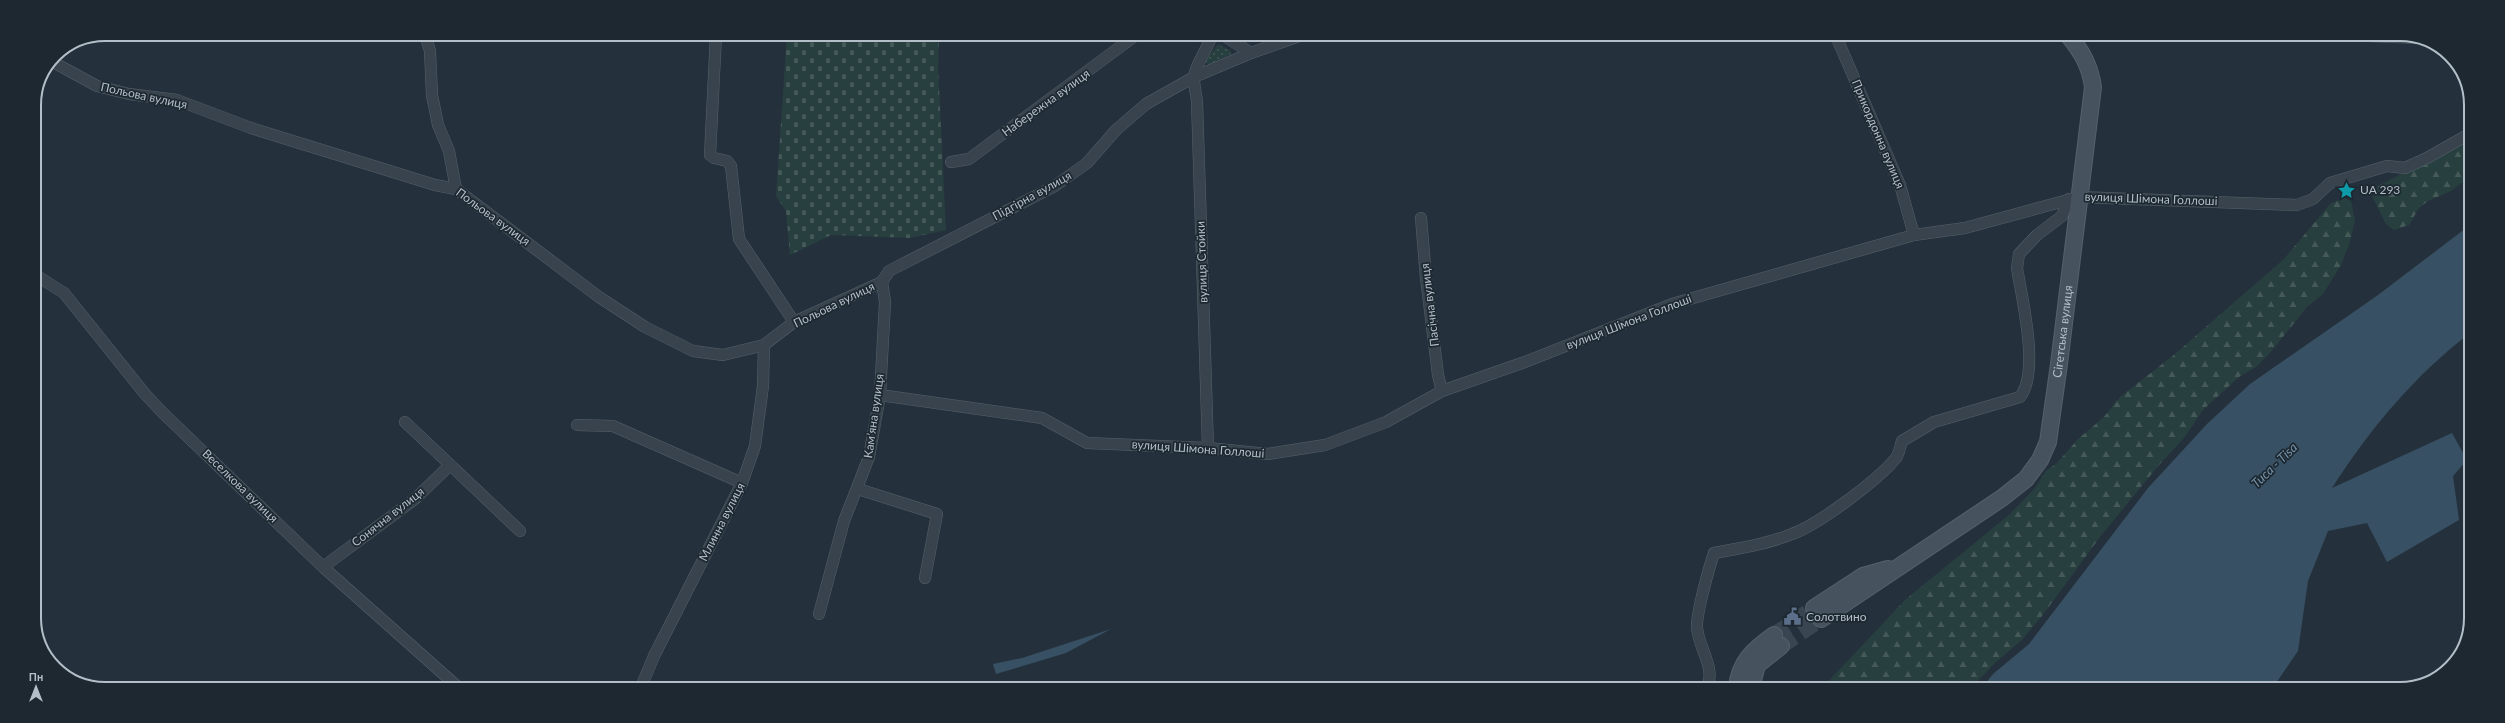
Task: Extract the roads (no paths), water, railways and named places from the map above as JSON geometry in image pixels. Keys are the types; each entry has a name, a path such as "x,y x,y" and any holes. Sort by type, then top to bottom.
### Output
{"street":[{"path":"427,41 430,50 432,94 438,125 449,151 456,189"},
{"path":"716,41 710,155 714,158 727,161 731,166 739,239 794,322"},
{"name":"Набережна вулиця","path":"951,162 970,159 1128,41"},
{"path":"1194,77 1198,65 1208,49 1210,41"},
{"path":"1232,41 1251,53"},
{"name":"Підгірна вулиця","path":"882,282 889,271 1055,186 1087,163 1116,130 1146,104 1194,77 1251,53 1285,41"},
{"name":"Прикордонна вулиця","path":"1838,41 1900,185 1914,234"},
{"name":"Сігетська вулиця","path":"1817,614 1863,576 1903,565 2002,498 2026,479 2040,460 2048,442 2060,364 2074,198 2093,87 2091,71 2082,53 2073,41"},
{"name":"Польова вулиця","path":"56,64 97,86 129,94 177,100 251,128 435,185 456,189 599,297 644,327 693,351 723,355 764,345 794,322 882,282"},
{"name":"вулиця Стойки","path":"1194,77 1197,101 1208,448"},
{"name":"вулиця Шімона Голлоші","path":"880,395 1042,418 1087,443 1208,448 1268,454 1325,445 1386,422 1442,390 1525,362 1672,304 1914,234 1965,228 2074,198 2297,205 2314,199 2330,183 2387,166 2405,168 2427,158 2464,137"},
{"path":"1710,682 1707,658 1697,627 1714,553 1764,543 1794,534 1826,516 1884,470 1897,457 1902,441 1934,422 2020,396 2026,389 2030,370 2017,268 2019,254 2037,235 2062,216 2074,198"},
{"name":"Пасічна вулиця","path":"1421,218 1426,278 1438,375 1442,390"},
{"name":"Веселкова вулиця","path":"41,278 64,293 145,394 323,567 452,682"},
{"name":"Камʼяна вулиця","path":"819,614 844,521 858,489 869,457 880,395 885,302 882,282"},
{"name":"Млинна вулиця","path":"643,682 654,656 742,483 755,446 762,386 764,345"},
{"path":"405,422 520,531"},
{"path":"577,425 613,426 742,483"},
{"name":"Сонячна вулиця","path":"323,567 415,498 450,465"},
{"path":"858,489 937,514 925,578"},
{"path":"1738,682 1747,658 1753,650 1777,640 1757,665 1753,682"}],"water":[{"name":"Тиса - Tisa","path":"2464,230 2464,338 2430,367 2394,404 2362,445 2332,488 2452,433 2464,455 2464,463 2453,476 2459,520 2387,562 2367,523 2328,531 2308,581 2298,651 2277,682 1987,682 1993,674 2029,644 2148,488 2207,424 2250,384 2378,295"},
{"path":"1111,629 1066,653 996,674 993,664 1022,658"}],"tunnel":[{"path":"1774,635 1814,608"},
{"path":"1781,646 1821,619"}],"place":[{"name":"UA 293","path":"2347,190"},
{"name":"Солотвино","path":"1793,617"}]}
